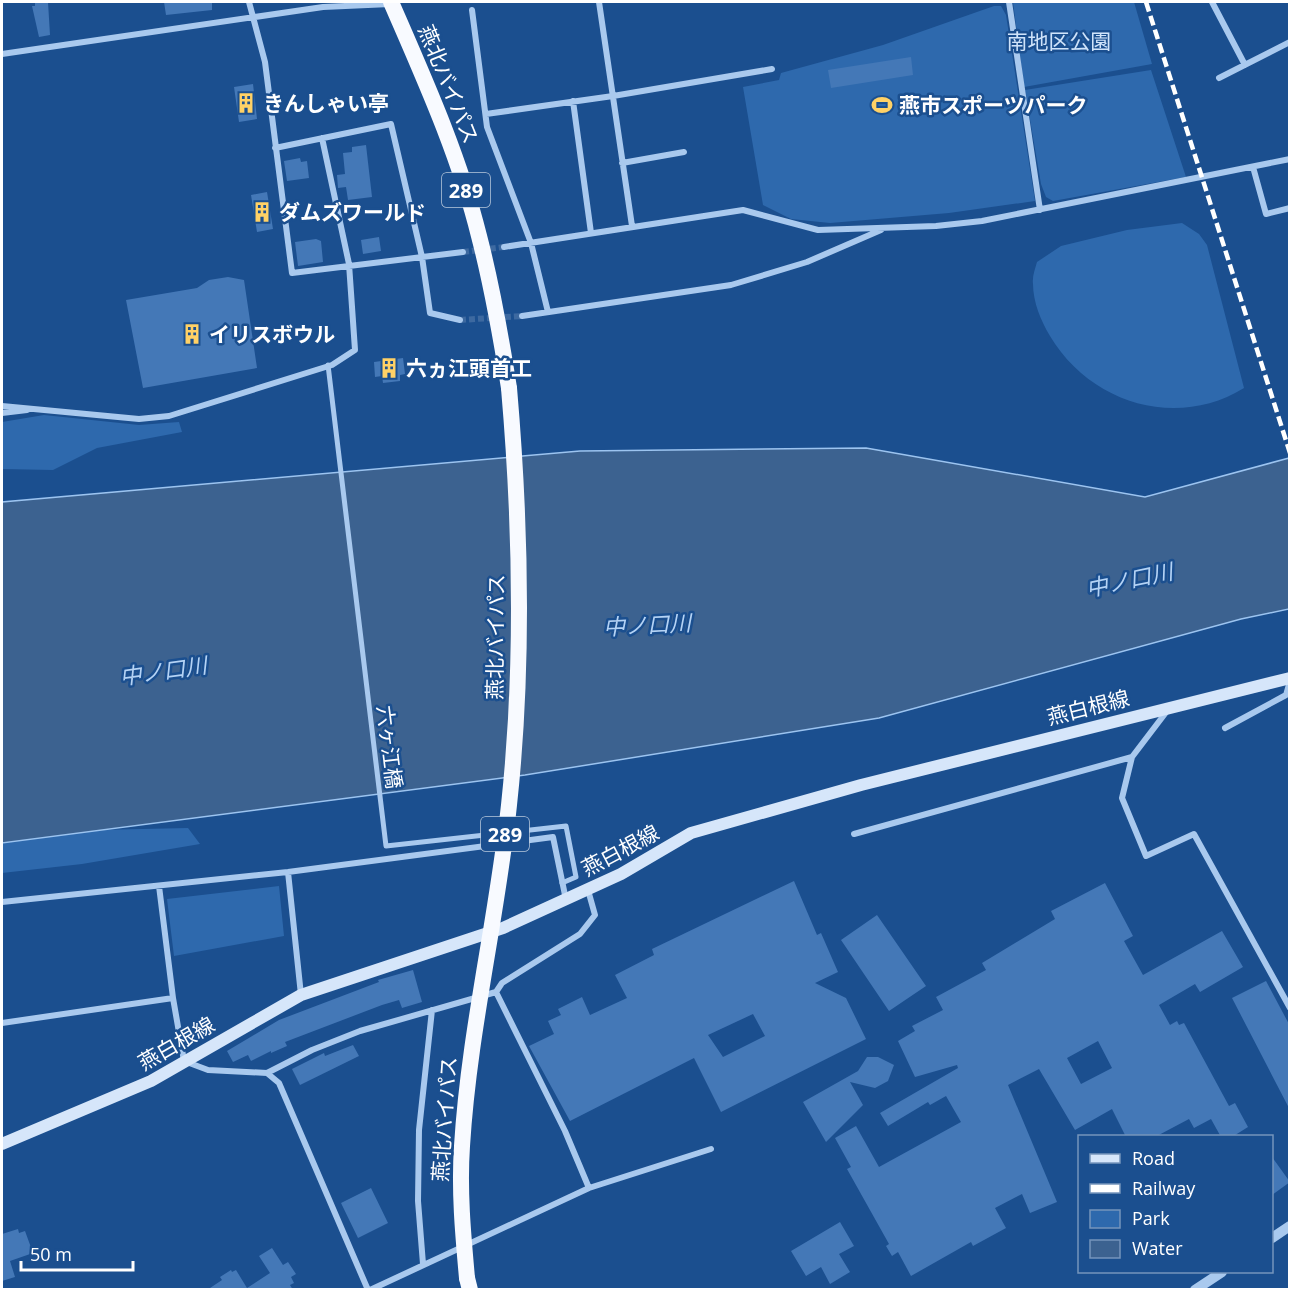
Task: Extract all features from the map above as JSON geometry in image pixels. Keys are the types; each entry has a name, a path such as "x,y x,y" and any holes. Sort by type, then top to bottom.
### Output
{"highway":[{"name":"燕北バイパス","path":"396,2 446,132 479,234 494,297 509,388 519,541 519,671 509,805 469,1068 463,1136 461,1211 468,1284"}],"main road":[{"name":"燕白根線","path":"2,1144 152,1082 184,1061 301,995 503,928 588,890 691,833 861,785 1170,706 1290,680"}],"street":[{"path":"249,2 265,62 292,273 349,264 463,252"},
{"path":"2,54 254,16 323,7 396,2"},
{"path":"599,2 632,226"},
{"path":"1009,2 1040,210"},
{"path":"1212,2 1245,65"},
{"path":"472,10 487,127 531,243 548,312"},
{"path":"1219,78 1290,42"},
{"path":"486,114 613,96 772,69"},
{"path":"573,101 591,233"},
{"path":"275,148 391,124 422,257 430,313 460,320"},
{"path":"2,406 139,419 169,416 328,365 355,350 349,264 322,138"},
{"path":"622,163 684,152"},
{"path":"504,247 743,210 818,230 982,221 1290,159"},
{"path":"1253,167 1266,214 1289,209"},
{"path":"522,316 731,285 807,262 885,228"},
{"name":"六ヶ江橋","path":"328,365 386,846 566,826 576,877 562,883"},
{"path":"2,413 42,408"},
{"path":"1225,728 1286,695 1290,680"},
{"path":"1170,706 1132,757 1122,798 1146,856 1194,834 1290,1008"},
{"path":"854,834 1132,757"},
{"path":"2,902 288,872 553,837 566,900"},
{"path":"288,872 301,995"},
{"path":"159,886 173,998 184,1061 208,1070 267,1073 312,1050 360,1032 496,992 502,983 580,934 595,915 588,890"},
{"path":"496,992 565,1131 589,1188"},
{"path":"2,1023 173,998"},
{"path":"423,1264 418,1201 419,1130 432,1010"},
{"path":"267,1073 279,1083 369,1290 589,1188 711,1149"},
{"path":"1273,1237 1289,1226"},
{"path":"1195,1290 1220,1273"}],"green space":[{"name":"南地区公園","path":"1013,2 1134,2 1152,64 1024,87"},
{"name":"燕市スポーツパーク","path":"994,6 1001,6 1006,15 1035,201 949,213 830,223 791,219 763,205 743,87 779,80 781,73 883,45"},
{"path":"1151,70 1186,177 1053,201 1046,197 1041,184 1025,90"},
{"path":"1182,223 1199,234 1207,245 1244,388 1218,401 1191,407 1163,408 1136,403 1111,393 1088,378 1067,359 1050,336 1041,318 1034,298 1033,279 1037,262 1061,246 1127,230"},
{"path":"44,415 139,425 179,422 182,432 97,448 53,470 2,469 2,422"},
{"path":"188,828 200,844 82,864 2,873 2,836 49,831"},
{"path":"279,886 284,936 174,956 167,899"}],"water":[{"name":"中ノ口川","path":"866,448 1145,497 1289,458 1289,609 1241,619 879,718 525,775 2,843 2,502 580,451"}],"building":[{"path":"35,2 48,2 50,35 39,37 32,6 35,6"},
{"path":"164,2 212,2 212,10 166,15"},
{"path":"911,57 913,75 831,88 828,70"},
{"name":"きんしゃい亭","path":"253,84 257,119 239,122 234,87"},
{"path":"366,145 372,197 348,200 346,187 338,188 337,175 345,174 343,153 352,152 352,147"},
{"path":"300,158 301,162 307,161 309,178 287,181 284,161"},
{"name":"ダムズワールド","path":"267,192 273,229 257,232 251,195"},
{"path":"379,237 381,251 363,254 361,240"},
{"path":"316,239 321,241 323,262 298,266 295,242"},
{"name":"イリスボウル","path":"228,277 244,280 257,368 143,388 126,300 197,288 209,280"},
{"name":"六ヵ江頭首工","path":"403,358 405,374 400,375 400,381 383,383 382,376 375,377 374,362"},
{"path":"794,881 817,935 821,933 838,972 815,983 846,998 866,1039 721,1112 694,1058 570,1121 529,1046 554,1034 548,1021 561,1015 558,1009 582,997 590,1015 627,998 615,975 654,955 652,949","holes":["753,1014 765,1036 723,1057 708,1035"]},
{"path":"1105,883 1133,936 1124,941 1143,975 1222,931 1243,967 1200,992 1195,984 1159,1005 1170,1025 1177,1021 1179,1025 1184,1023 1229,1106 1235,1103 1248,1127 1235,1135 1220,1135 1211,1119 1194,1128 1189,1119 1159,1135 1125,1135 1112,1109 1075,1130 1039,1069 1008,1085 1057,1202 1030,1213 1022,1194 995,1208 1006,1228 973,1246 971,1242 911,1276 898,1252 892,1256 886,1246 889,1244 847,1169 851,1167 835,1138 856,1126 879,1167 961,1122 946,1096 930,1105 928,1102 888,1126 880,1113 958,1068 957,1065 915,1077 898,1041 915,1031 912,1026 943,1010 936,997 986,970 982,963 1055,919 1051,911","holes":["1098,1041 1112,1068 1081,1084 1067,1058"]},
{"path":"877,915 926,986 889,1011 841,940"},
{"path":"413,970 422,1002 402,1008 399,1000 382,1005 285,1042 287,1046 251,1061 248,1055 233,1062 227,1051 279,1020 379,982 378,980"},
{"path":"1266,981 1290,1026 1290,1110 1232,998"},
{"path":"353,1045 359,1056 300,1085 292,1069 324,1053 325,1056"},
{"path":"867,1057 878,1057 894,1065 888,1081 875,1088 850,1082 863,1105 826,1142 803,1102 858,1071"},
{"path":"1273,1158 1290,1182 1273,1194"},
{"path":"371,1188 388,1223 358,1238 341,1203"},
{"path":"840,1222 854,1246 839,1254 850,1272 830,1284 821,1267 806,1276 791,1251"},
{"path":"18,1229 19,1233 25,1231 33,1253 10,1261 15,1277 2,1281 2,1234"},
{"path":"272,1248 283,1265 288,1262 296,1274 291,1277 294,1283 290,1285 293,1290 207,1290 222,1280 220,1277 231,1270 232,1272 236,1270 247,1288 270,1273 259,1256"}],"tunnel":[{"path":"463,252 504,247"},
{"path":"460,320 522,316"}],"railway":[{"path":"1146,2 1290,453"}],"place":[{"name":"きんしゃい亭","path":"246,103"},
{"name":"燕市スポーツパーク","path":"882,105"},
{"name":"ダムズワールド","path":"262,212"},
{"name":"イリスボウル","path":"192,334"},
{"name":"六ヵ江頭首工","path":"389,368"}]}
